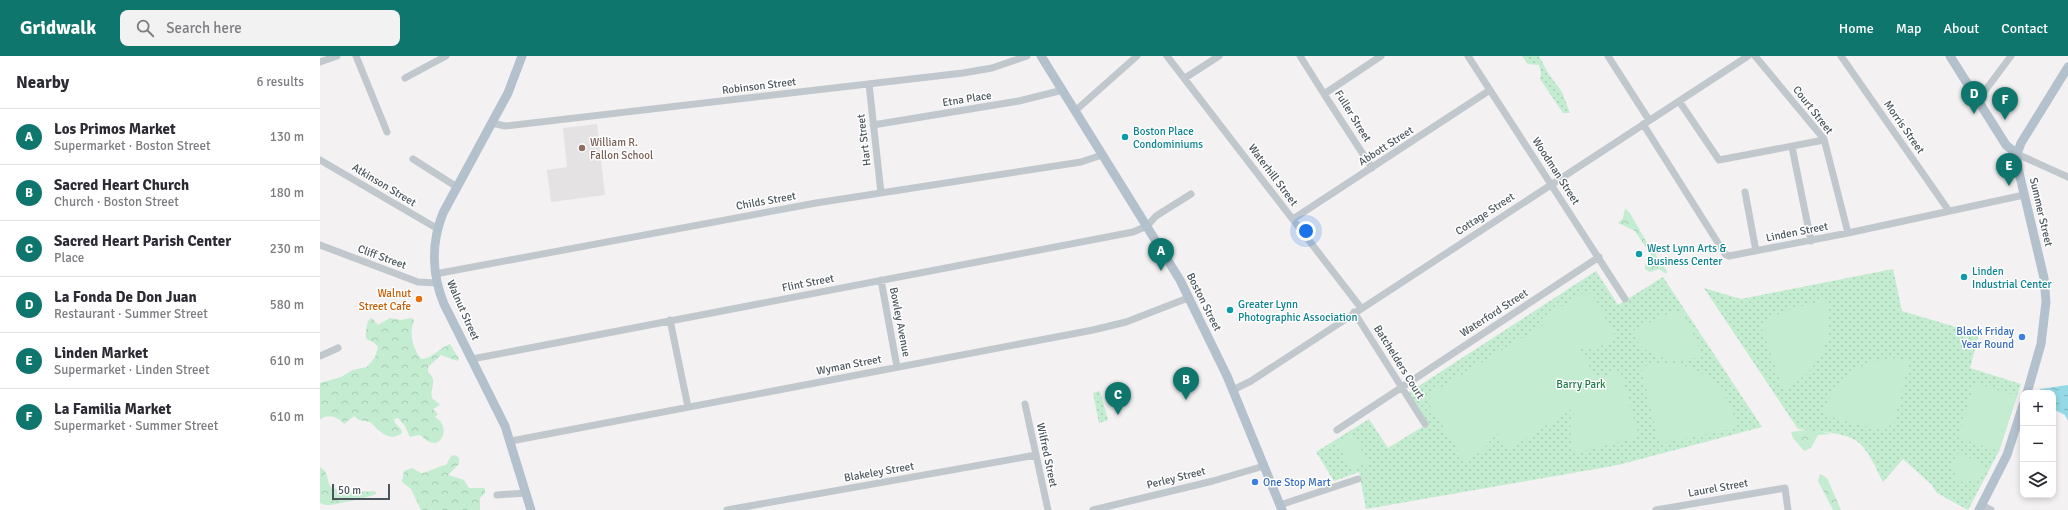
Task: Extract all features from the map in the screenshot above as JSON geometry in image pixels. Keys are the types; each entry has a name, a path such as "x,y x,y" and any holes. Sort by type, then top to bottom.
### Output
{"main road":[{"name":"Walnut Street","path":"522,56 512,86 443,213 438,229 434,253 436,279 448,311 510,441 531,510"},
{"name":"Boston Street","path":"1041,56 1171,264 1233,390 1281,508"},
{"path":"1950,56 2006,145 2017,154 2021,143 2068,67"},
{"name":"Summer Street","path":"2017,154 2017,164 2044,278 2046,302 2041,344 2028,390"},
{"path":"1980,507 2007,455 2020,414"}],"street":[{"path":"320,62 337,56"},
{"path":"356,56 387,132"},
{"path":"405,78 446,56"},
{"name":"Robinson Street","path":"492,123 505,126 980,71 1027,56"},
{"path":"1075,111 1137,56"},
{"name":"Waterhill Street","path":"1167,56 1293,220 1358,310"},
{"path":"1185,78 1219,56"},
{"path":"1300,56 1324,94"},
{"name":"Fuller Street","path":"1372,168 1324,94 1382,56"},
{"name":"Woodman Street","path":"1468,56 1625,299"},
{"path":"1608,56 1646,122"},
{"name":"Cottage Street","path":"1233,390 1256,378 1748,56"},
{"name":"Court Street","path":"1755,56 1824,140 1848,233"},
{"name":"Morris Street","path":"1841,56 1949,211"},
{"path":"1978,100 2011,56"},
{"name":"Hart Street","path":"868,84 881,193"},
{"name":"Etna Place","path":"873,125 1019,101 1063,90"},
{"name":"Abbott Street","path":"1293,220 1490,90"},
{"path":"1679,101 1719,160 1824,140"},
{"name":"Linden Street","path":"1646,122 1726,254 1731,256 1811,241 2024,195"},
{"path":"1792,147 1811,241"},
{"path":"2017,154 2068,177"},
{"name":"Childs Street","path":"436,279 800,206 1082,162 1102,155"},
{"path":"413,159 457,187"},
{"name":"Atkinson Street","path":"320,160 438,229"},
{"path":"1745,192 1756,251"},
{"path":"1147,226 1156,216 1191,194"},
{"name":"Flint Street","path":"472,359 1133,232 1147,226"},
{"name":"Cliff Street","path":"320,245 418,282 436,279"},
{"name":"Waterford Street","path":"1337,430 1598,257"},
{"name":"Bowley Avenue","path":"881,280 897,367"},
{"name":"Wyman Street","path":"510,441 1106,327 1142,316 1188,298"},
{"name":"Batchelders Court","path":"1358,310 1402,388 1425,424"},
{"path":"670,320 688,407"},
{"path":"320,356 338,348"},
{"name":"Wilfred Street","path":"1025,404 1048,510"},
{"name":"Blakeley Street","path":"727,510 1036,455"},
{"name":"Perley Street","path":"1093,510 1213,481 1264,466"},
{"path":"1281,508 1358,479"},
{"name":"Laurel Street","path":"1656,510 1785,488 1788,510"},
{"path":"497,495 526,493"},
{"path":"1980,507 1991,510"}],"shaded area":[{"name":"William R. Fallon School","path":"597,124 605,195 551,202 547,170 567,167 563,128"}],"green space":[{"path":"1522,56 1539,56 1548,73 1562,92 1570,113 1563,113 1540,79 1541,72 1539,65 1528,64"},
{"path":"1625,208 1630,213 1647,243 1654,250 1658,259 1667,271 1666,274 1659,269 1650,272 1645,269 1645,265 1652,259 1651,255 1635,231 1618,223 1623,218"},
{"path":"1893,269 1902,311 1979,334 1970,368 2021,384 1999,451 1968,510 1937,493 1932,485 1903,459 1883,482 1866,451 1858,442 1846,436 1830,432 1798,429 1704,288 1741,299"},
{"name":"Barry Park","path":"1596,271 1618,305 1663,277 1762,427 1618,465 1366,509 1359,472 1334,481 1316,452 1369,419 1388,448 1427,424 1408,393"},
{"path":"1585,292 1592,294 1617,339 1599,347 1578,348 1598,380 1620,370 1638,432 1635,438 1572,454 1570,427 1575,407 1508,450 1497,433 1482,451 1464,460 1428,403 1431,393 1545,324 1542,318"},
{"path":"1825,300 1829,328 1827,341 1822,353 1806,374 1795,383 1783,389 1761,327 1766,321 1790,309"},
{"path":"1675,310 1683,313 1703,356 1682,360 1662,357 1652,354 1637,341 1632,331"},
{"path":"372,318 378,325 390,318 401,320 412,318 414,320 412,325 412,340 415,350 421,359 429,357 450,344 459,359 457,361 441,355 428,367 428,372 433,379 431,394 432,398 440,405 433,409 438,414 435,417 440,421 444,430 441,439 438,442 434,443 419,435 410,437 405,426 398,418 394,419 395,423 401,429 402,433 392,437 380,432 370,422 359,420 354,416 344,424 339,419 329,416 320,420 320,383 341,377 353,370 367,367 375,357 378,347 366,338 368,322"},
{"path":"1892,358 1910,360 1894,424 1878,428 1869,427 1824,415 1833,392 1848,375 1857,368 1868,363"},
{"path":"1660,363 1688,367 1700,372 1711,380 1721,390 1728,401 1734,414 1737,428 1663,443 1658,439 1641,367"},
{"path":"1975,383 2017,396 1999,451 1958,438"},
{"path":"1100,391 1108,420 1099,423 1093,393"},
{"path":"1811,429 1831,434 1818,435 1811,448 1804,451 1793,438 1791,432"},
{"path":"1351,433 1369,461 1353,471 1336,443"},
{"path":"1958,453 1985,465 1978,481 1970,478 1967,484 1953,478 1956,471 1951,469"},
{"path":"455,455 459,458 459,464 448,475 464,480 469,488 485,488 485,493 480,498 480,510 421,510 411,489 402,482 404,471 412,468 421,473 425,472 446,465 451,456"},
{"path":"320,467 325,471 330,486 337,490 350,492 373,491 376,492 376,494 332,505 320,503"},
{"path":"1820,474 1827,478 1841,510 1833,510 1818,481"}],"water":[{"path":"2068,385 2068,421 2065,415 2056,410 2056,390 2040,389"}],"place":[{"name":"La Fonda De Don Juan","path":"1974,114"},
{"name":"La Familia Market","path":"2005,120"},
{"name":"Boston Place Condominiums","path":"1125,137"},
{"name":"William R. Fallon School","path":"582,148"},
{"name":"Linden Market","path":"2009,186"},
{"name":"West Lynn Arts & Business Center","path":"1639,254"},
{"name":"Los Primos Market","path":"1161,271"},
{"name":"Linden Industrial Center","path":"1964,277"},
{"name":"Walnut Street Cafe","path":"419,299"},
{"name":"Greater Lynn Photographic Association","path":"1230,310"},
{"name":"Black Friday Year Round","path":"2022,337"},
{"name":"Sacred Heart Church","path":"1186,400"},
{"name":"Sacred Heart Parish Center","path":"1118,415"},
{"name":"One Stop Mart","path":"1255,482"}]}
